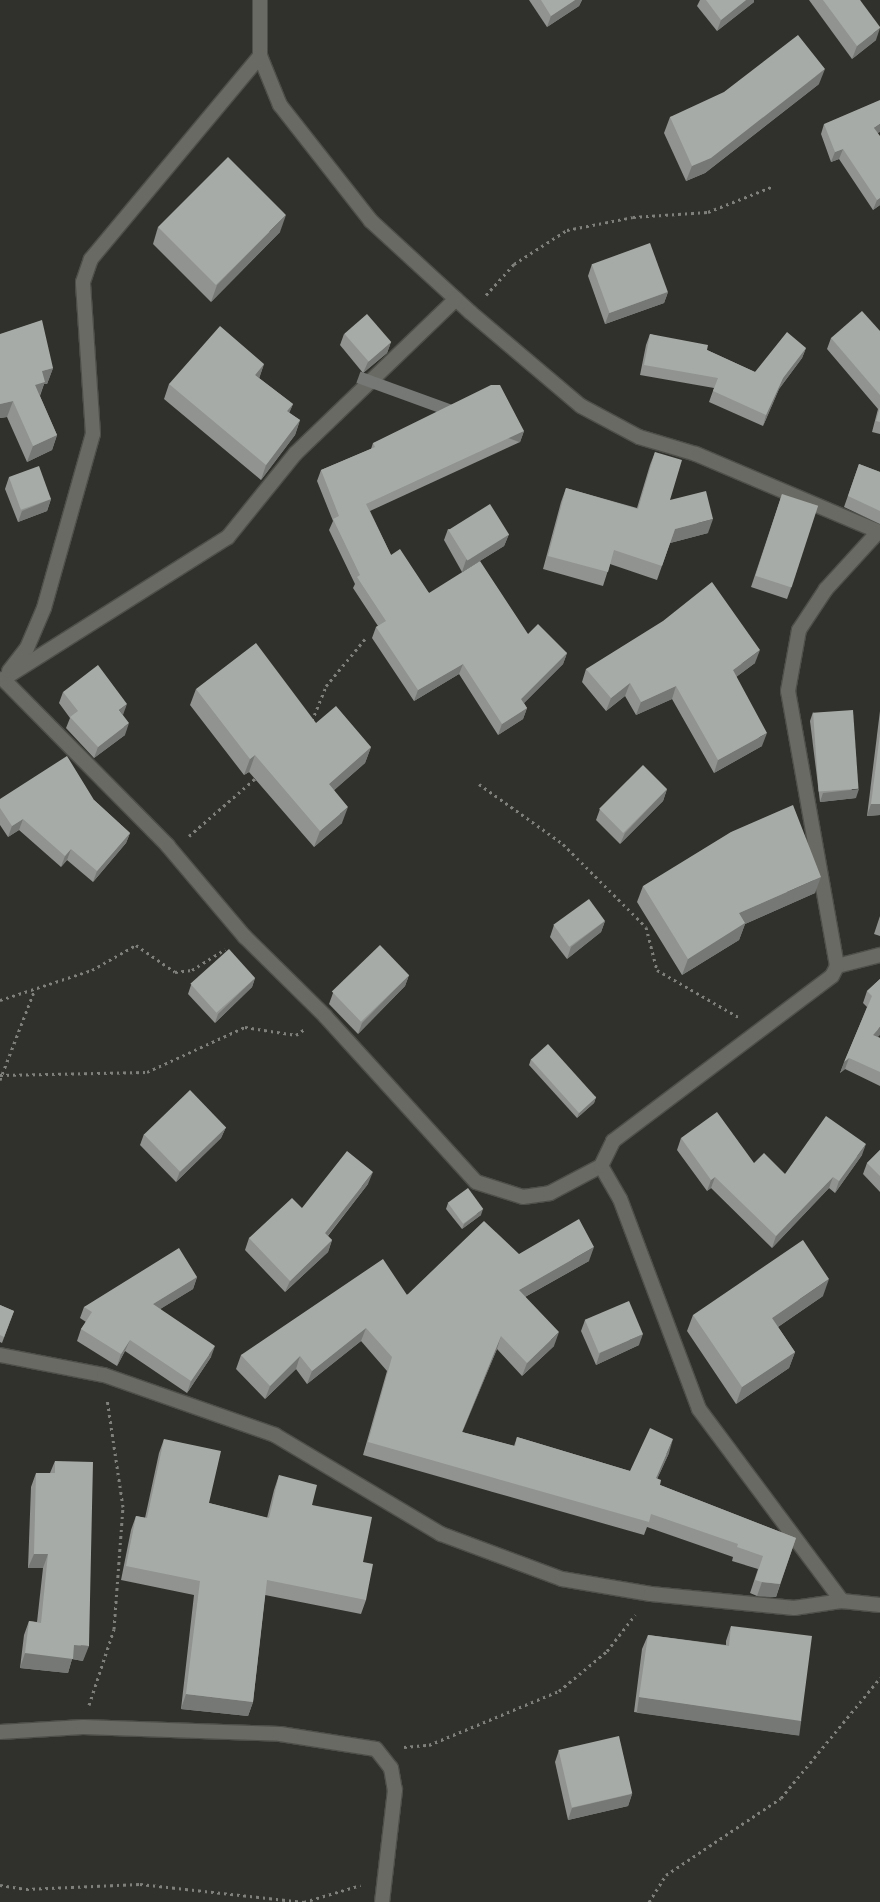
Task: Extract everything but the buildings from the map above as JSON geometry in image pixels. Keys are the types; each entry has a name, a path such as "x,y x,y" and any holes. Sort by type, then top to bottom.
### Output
{"street":[{"path":"2,680 168,846 245,937 324,1016 476,1182 523,1197 550,1193 601,1166 613,1141 762,1031 832,976 837,966 788,691 799,630 826,589 879,532 696,454 638,437 581,406 470,312 371,221 280,105 260,56 260,0"},
{"path":"2,680 27,648 44,608 92,434 83,282 91,258 260,56"},
{"path":"2,680 228,538 295,454 456,298"},
{"path":"837,966 880,955"},
{"path":"601,1166 620,1199 699,1409 842,1601"},
{"path":"0,1355 104,1375 275,1435 441,1534 562,1579 651,1594 794,1608 842,1601 880,1605"},
{"path":"0,1732 83,1727 280,1734 376,1749 391,1768 395,1790 382,1902"}],"path":[{"path":"470,312 514,264 567,230 633,217 708,212 774,186"},
{"path":"309,729 326,686 365,639"},
{"path":"168,846 198,831 260,774"},
{"path":"479,784 563,844 646,927 657,970 762,1031"},
{"path":"0,1000 92,970 136,945 176,972 192,970 245,937"},
{"path":"0,1080 35,989"},
{"path":"1,1075 147,1072 245,1028 296,1035 324,1016"},
{"path":"83,1727 114,1629 123,1507 104,1375"},
{"path":"376,1749 429,1745 559,1692 607,1651 651,1594"},
{"path":"649,1902 666,1875 781,1798 880,1678"},
{"path":"0,1885 26,1889 140,1884 304,1902 385,1878"}]}
